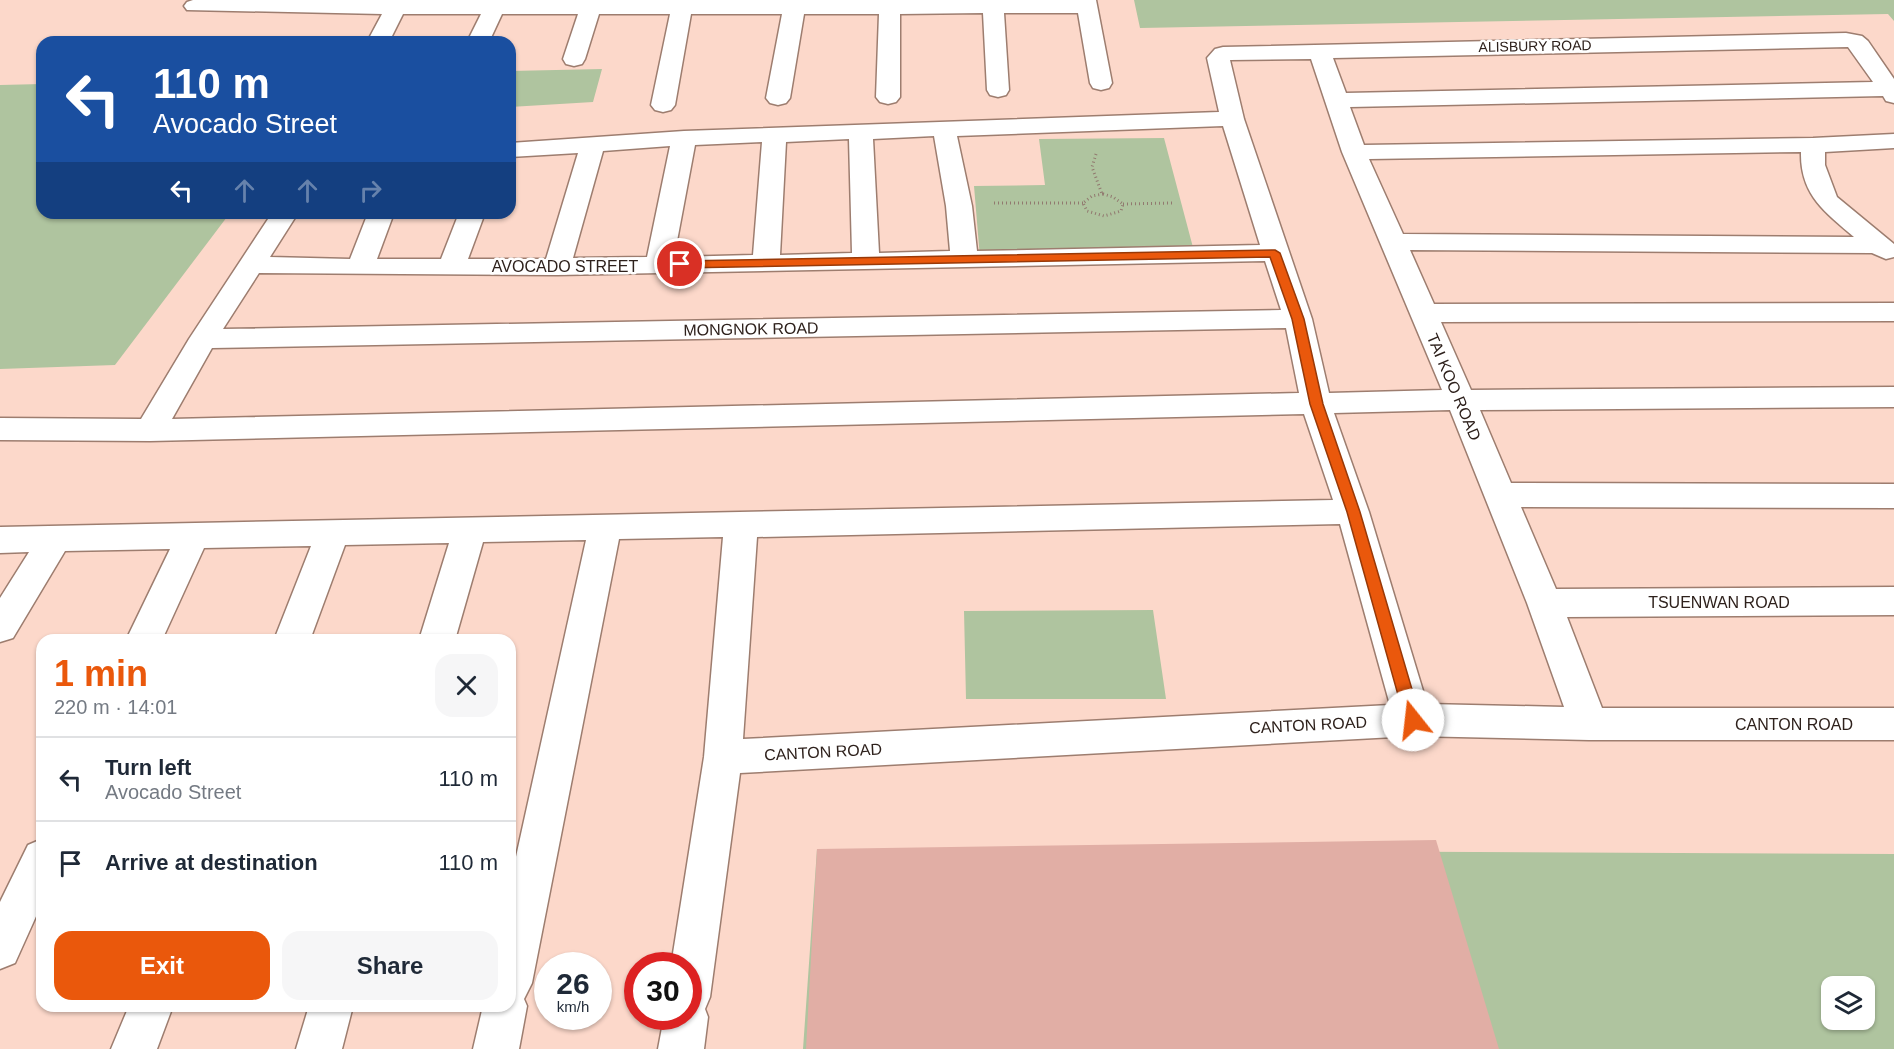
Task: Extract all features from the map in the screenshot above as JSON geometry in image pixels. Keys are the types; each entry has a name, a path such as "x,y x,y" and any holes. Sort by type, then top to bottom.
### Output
{"street":[{"path":"196,3 396,8 993,8 1087,4 1101,83"},
{"path":"381,36 396,8"},
{"path":"481,36 494,8"},
{"path":"574,59 590,8"},
{"path":"663,105 682,8"},
{"path":"778,98 794,8"},
{"path":"888,98 890,8"},
{"path":"993,8 999,90"},
{"name":"ALISBURY ROAD","path":"1232,119 1218,58 1223,54 1680,42 1854,41 1860,46 1893,93"},
{"name":"TAI KOO ROAD","path":"1320,51 1354,152 1461,400 1544,603 1589,724"},
{"path":"1336,100 1893,93"},
{"path":"516,149 684,138 1232,119 1298,319 1316,404 1353,512 1413,720"},
{"path":"944,128 959,206 964,259"},
{"path":"861,131 866,260"},
{"path":"766,263 774,136"},
{"path":"659,265 684,138"},
{"path":"1354,152 1813,145 1894,141"},
{"path":"558,267 593,143"},
{"path":"1813,145 1813,165 1827,200 1886,251"},
{"path":"150,430 203,339 281,219"},
{"path":"360,267 379,219"},
{"path":"452,266 470,219"},
{"path":"1394,242 1886,251"},
{"name":"AVOCADO STREET","path":"251,265 558,267 1275,253"},
{"path":"1422,313 1894,312"},
{"name":"MONGNOK ROAD","path":"203,339 1298,319"},
{"path":"0,429 150,430 1461,400 1894,396"},
{"path":"1499,495 1894,496"},
{"path":"0,540 1353,512"},
{"path":"695,952 723,758 741,526"},
{"path":"516,954 605,527"},
{"path":"439,634 469,532"},
{"path":"294,634 333,534"},
{"path":"147,634 194,535"},
{"path":"0,628 55,539"},
{"name":"TSUENWAN ROAD","path":"1544,603 1894,602"},
{"name":"CANTON ROAD","path":"723,758 1413,720 1589,724 1894,724"},
{"path":"0,948 36,871"},
{"path":"134,1049 149,1012"},
{"path":"319,1049 329,1012"},
{"path":"496,1049 504,1012"},
{"path":"681,1049 684,1030"}],"path":[{"path":"1084,123 1091,146 1096,152 1092,167 1102,194"},
{"path":"959,206 987,203 1083,202 1088,197 1102,194 1116,197 1123,204 1173,203"},
{"path":"1083,202 1087,211 1104,216 1121,211 1123,204"}],"green space":[{"path":"1134,0 1894,0 1894,21 1888,14 1140,28"},
{"path":"602,69 593,102 516,107 516,71"},
{"path":"36,84 36,219 225,219 115,365 0,369 0,85"},
{"path":"1164,138 1195,255 980,258 974,186 1045,185 1039,139"},
{"path":"1153,610 1166,699 966,699 964,611"},
{"path":"817,849 1894,854 1894,1049 803,1049"}],"building":[{"path":"1436,840 1499,1049 806,1049 817,849"}],"route":[{"path":"680,264 1275,253 1298,319 1316,404 1353,512 1413,720"}]}
